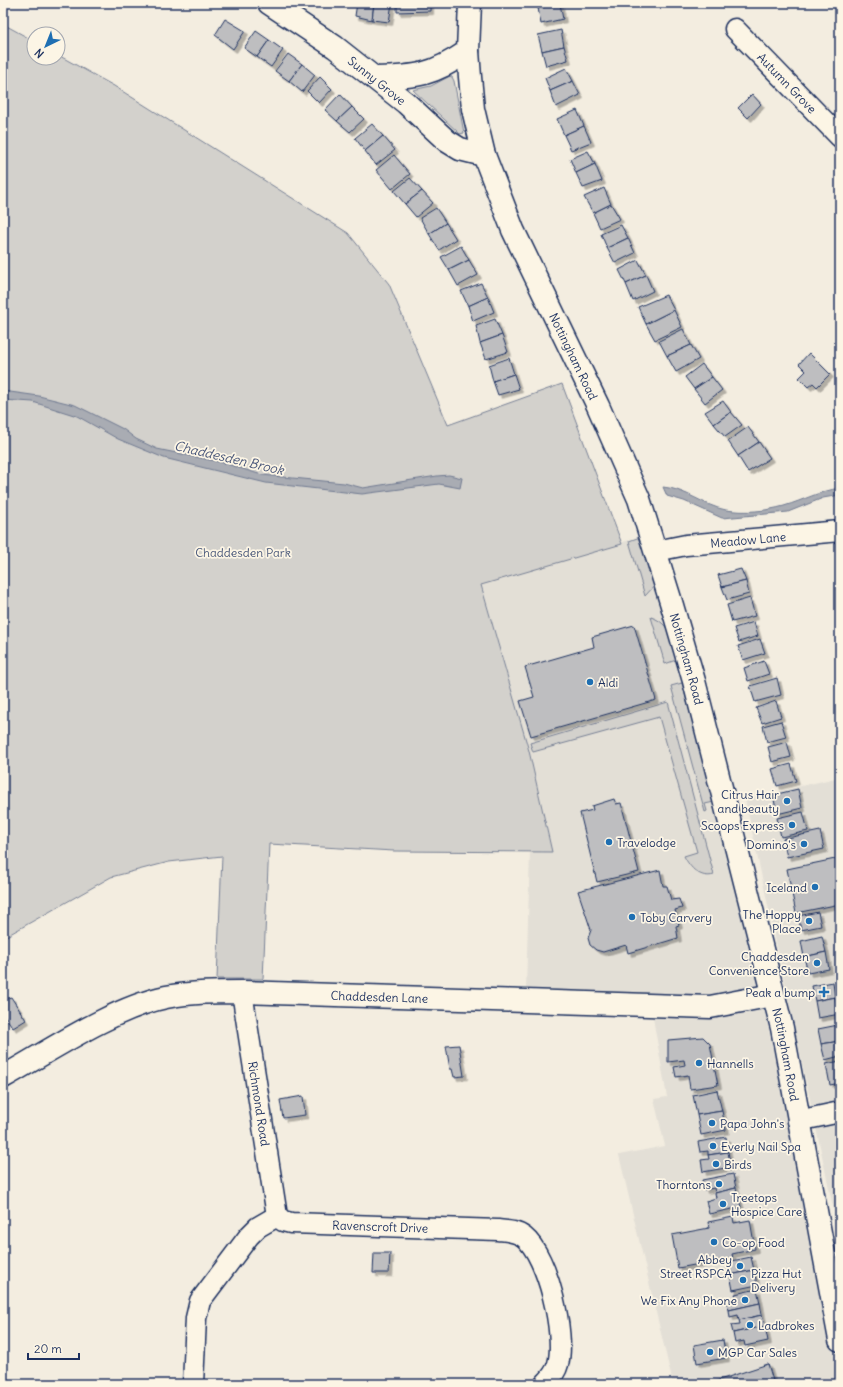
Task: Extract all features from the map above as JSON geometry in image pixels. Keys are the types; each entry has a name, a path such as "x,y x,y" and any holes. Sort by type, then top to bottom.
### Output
{"street":[{"name":"Sunny Grove","path":"269,3 335,47 375,78 447,141 460,149 484,155"},
{"name":"Nottingham Road","path":"470,3 468,51 473,109 484,155 513,230 618,449 639,499 656,551 694,681 782,1028 798,1121 840,1340"},
{"name":"Autumn Grove","path":"735,29 840,137"},
{"path":"375,78 411,77 425,74 445,66 468,51"},
{"name":"Meadow Lane","path":"656,551 686,545 840,531"},
{"name":"Chaddesden Lane","path":"3,1077 128,1009 165,998 198,992 242,992 710,1007 774,995"},
{"name":"Richmond Road","path":"242,992 277,1216"},
{"path":"798,1121 840,1112"},
{"path":"193,1384 196,1318 200,1301 249,1236 258,1227 277,1216"},
{"name":"Ravenscroft Drive","path":"277,1216 283,1221 291,1223 498,1230 520,1234 525,1238 536,1253 548,1280 557,1314 560,1356 552,1382"}],"shaded area":[{"path":"3,391 39,396 75,405 123,429 136,439 157,449 220,462 262,475 344,483 363,488 449,475 462,478 460,488 439,484 362,494 266,483 164,458 118,439 77,416 33,402 3,400"},
{"path":"663,487 671,488 687,494 718,508 741,511 756,511 777,508 826,491 840,488 840,495 823,498 788,512 722,518 684,501 667,496"},
{"path":"640,537 651,567 756,963 840,1384 673,1384 619,1155 665,1146 654,1099 667,1097 653,1018 640,996 526,989 530,851 552,852 529,751 481,584"},
{"path":"840,777 840,1215 835,1216 745,799"}],"green space":[{"name":"Chaddesden Park","path":"3,24 26,37 26,66 66,66 66,59 114,86 348,233 389,284 448,425 562,384 622,544 481,585 529,751 552,852 394,851 269,844 263,979 217,979 222,856 169,862 111,877 3,938"},
{"path":"450,76 454,81 464,133 460,134 413,90 431,86"},
{"path":"640,537 656,584 645,596 629,541"},
{"path":"651,617 663,624 670,634 676,660 665,664"},
{"path":"682,683 714,802 705,804 707,811 705,812 671,686"},
{"path":"668,702 714,875 709,876 696,872 689,865 684,856 697,852 659,717 533,752 530,743"}],"building":[{"path":"357,3 374,3 372,20 355,16"},
{"path":"374,3 392,3 389,22 372,20"},
{"path":"397,3 430,3 430,11 397,12"},
{"path":"538,3 560,3 560,4 538,8"},
{"path":"560,4 563,19 541,24 538,8"},
{"path":"225,19 245,31 233,49 215,35"},
{"path":"561,30 564,46 542,51 538,35"},
{"path":"256,31 269,40 257,57 244,48"},
{"path":"269,40 283,50 271,67 257,57"},
{"path":"564,46 568,60 546,66 542,51"},
{"path":"288,54 302,64 289,81 275,71"},
{"path":"302,64 315,75 302,92 289,81"},
{"path":"566,68 573,81 550,91 545,78"},
{"path":"320,77 332,89 319,103 307,91"},
{"path":"573,81 580,95 556,107 550,91"},
{"path":"340,94 352,107 337,121 325,110"},
{"path":"752,94 761,104 748,118 738,108"},
{"path":"352,107 364,119 350,132 337,121"},
{"path":"577,110 584,126 564,135 557,119"},
{"path":"372,124 383,136 365,151 355,138"},
{"path":"584,126 591,142 571,150 564,135"},
{"path":"383,136 395,150 376,165 365,151"},
{"path":"588,151 595,164 576,173 570,159"},
{"path":"394,155 410,174 392,189 376,170"},
{"path":"595,164 602,181 583,188 576,173"},
{"path":"410,178 422,191 405,204 394,191"},
{"path":"604,188 611,204 593,213 584,197"},
{"path":"422,191 433,203 416,217 405,204"},
{"path":"611,204 620,219 600,228 593,213"},
{"path":"436,208 446,223 429,234 420,218"},
{"path":"446,223 456,239 439,250 429,234"},
{"path":"621,225 628,238 607,248 601,234"},
{"path":"628,238 635,253 615,263 607,248"},
{"path":"461,246 469,260 449,270 441,257"},
{"path":"469,260 478,275 458,286 449,270"},
{"path":"638,260 646,275 626,284 619,270"},
{"path":"646,275 653,291 633,301 626,284"},
{"path":"481,283 488,297 468,306 461,291"},
{"path":"666,295 674,310 646,324 638,307"},
{"path":"488,297 494,312 473,321 468,306"},
{"path":"674,310 682,327 655,340 646,324"},
{"path":"495,319 502,335 480,343 476,326"},
{"path":"683,329 691,345 667,356 659,341"},
{"path":"502,335 508,352 486,359 480,343"},
{"path":"691,345 699,359 676,372 667,356"},
{"path":"809,353 830,374 817,387 813,383 808,387 799,378 806,371 799,364"},
{"path":"509,358 514,374 493,381 489,365"},
{"path":"702,364 712,377 694,389 685,377"},
{"path":"514,374 519,389 498,395 493,381"},
{"path":"712,377 722,390 705,403 694,389"},
{"path":"723,401 731,412 714,424 705,412"},
{"path":"731,412 742,425 725,437 714,424"},
{"path":"748,427 759,442 738,456 728,441"},
{"path":"759,442 770,458 748,472 738,456"},
{"path":"741,569 746,581 722,587 718,575"},
{"path":"746,581 749,594 727,600 722,587"},
{"path":"750,598 755,616 732,622 727,605"},
{"path":"754,622 758,636 739,642 734,628"},
{"name":"Aldi","path":"634,625 656,700 531,736 520,701 534,697 525,667 594,647 592,637"},
{"path":"760,639 765,653 743,660 738,646"},
{"path":"764,661 769,674 748,681 744,668"},
{"path":"777,678 781,695 755,702 750,686"},
{"path":"776,701 781,717 762,723 756,708"},
{"path":"781,721 786,737 767,742 763,726"},
{"path":"787,742 791,757 772,762 768,747"},
{"path":"791,764 796,781 777,786 772,769"},
{"name":"Citrus Hair and beauty","path":"798,789 802,808 777,814 773,795"},
{"name":"Travelodge","path":"614,799 616,804 621,803 639,872 597,882 580,813 593,810 592,806"},
{"name":"Scoops Express","path":"803,812 808,831 781,837 777,818"},
{"name":"Domino's","path":"820,831 824,849 787,857 783,839"},
{"name":"Iceland","path":"840,858 840,904 796,913 787,869"},
{"name":"Toby Carvery","path":"660,870 663,886 667,886 671,900 679,899 682,908 675,910 679,925 676,926 678,938 628,953 626,945 603,952 596,950 590,945 588,938 591,930 578,891"},
{"name":"The Hoppy Place","path":"818,912 821,926 801,930 798,916"},
{"path":"822,936 826,952 804,957 801,941"},
{"name":"Chaddesden Convenience Store","path":"826,952 829,969 808,973 804,957"},
{"name":"Peak a bump","path":"833,982 835,997 815,1001 812,986"},
{"path":"11,997 26,1020 13,1028 3,1013 3,1000"},
{"path":"835,997 836,1002 840,1002 840,1014 818,1018 815,1001"},
{"path":"838,1025 840,1041 821,1044 818,1029"},
{"name":"Hannells","path":"703,1037 710,1044 718,1085 690,1089 688,1075 676,1077 674,1067 685,1065 684,1060 668,1062 668,1040"},
{"path":"840,1041 840,1056 825,1060 821,1044"},
{"path":"459,1045 464,1076 454,1077 452,1069 450,1069 446,1046"},
{"path":"840,1061 840,1083 830,1085 826,1064"},
{"path":"717,1090 722,1111 697,1115 693,1095"},
{"path":"303,1096 305,1115 283,1118 280,1100"},
{"name":"Papa John's","path":"722,1111 726,1130 701,1135 697,1115"},
{"name":"Everly Nail Spa","path":"726,1137 728,1152 708,1155 708,1151 700,1152 698,1142"},
{"name":"Birds","path":"728,1152 731,1167 703,1172 701,1160 709,1159 708,1155"},
{"name":"Thorntons","path":"733,1174 736,1188 715,1193 714,1188 704,1190 702,1180"},
{"name":"Treetops Hospice Care","path":"736,1188 741,1207 709,1214 706,1201 716,1198 715,1193"},
{"name":"Co-op Food","path":"733,1217 734,1223 750,1220 755,1249 732,1254 733,1258 678,1268 672,1235 709,1228 708,1222"},
{"path":"374,1253 390,1253 389,1273 373,1273"},
{"name":"Abbey Street RSPCA","path":"751,1257 754,1270 730,1275 727,1262"},
{"name":"Pizza Hut Delivery","path":"754,1270 757,1285 733,1290 730,1275"},
{"name":"We Fix Any Phone","path":"757,1289 760,1303 729,1310 726,1301 737,1299 735,1294"},
{"path":"760,1303 762,1315 739,1320 738,1315 730,1317 729,1310"},
{"name":"Ladbrokes","path":"762,1315 765,1326 733,1333 731,1325 740,1324 739,1320"},
{"path":"765,1326 768,1341 745,1346 744,1341 735,1343 733,1333"},
{"name":"MGP Car Sales","path":"723,1340 726,1358 697,1363 694,1345"},
{"path":"768,1364 774,1384 707,1384"}],"place":[{"name":"Aldi","path":"590,682"},
{"name":"Citrus Hair and beauty","path":"787,801"},
{"name":"Scoops Express","path":"792,825"},
{"name":"Travelodge","path":"609,842"},
{"name":"Domino's","path":"804,844"},
{"name":"Iceland","path":"815,887"},
{"name":"Toby Carvery","path":"632,917"},
{"name":"The Hoppy Place","path":"809,921"},
{"name":"Chaddesden Convenience Store","path":"817,963"},
{"name":"Peak a bump","path":"824,992"},
{"name":"Hannells","path":"699,1063"},
{"name":"Papa John's","path":"712,1123"},
{"name":"Everly Nail Spa","path":"713,1146"},
{"name":"Birds","path":"716,1164"},
{"name":"Thorntons","path":"719,1184"},
{"name":"Treetops Hospice Care","path":"723,1204"},
{"name":"Co-op Food","path":"714,1242"},
{"name":"Abbey Street RSPCA","path":"740,1266"},
{"name":"Pizza Hut Delivery","path":"743,1280"},
{"name":"We Fix Any Phone","path":"745,1300"},
{"name":"Ladbrokes","path":"750,1325"},
{"name":"MGP Car Sales","path":"710,1352"}],"water label":[{"name":"Chaddesden Brook","path":"229,458"}]}
